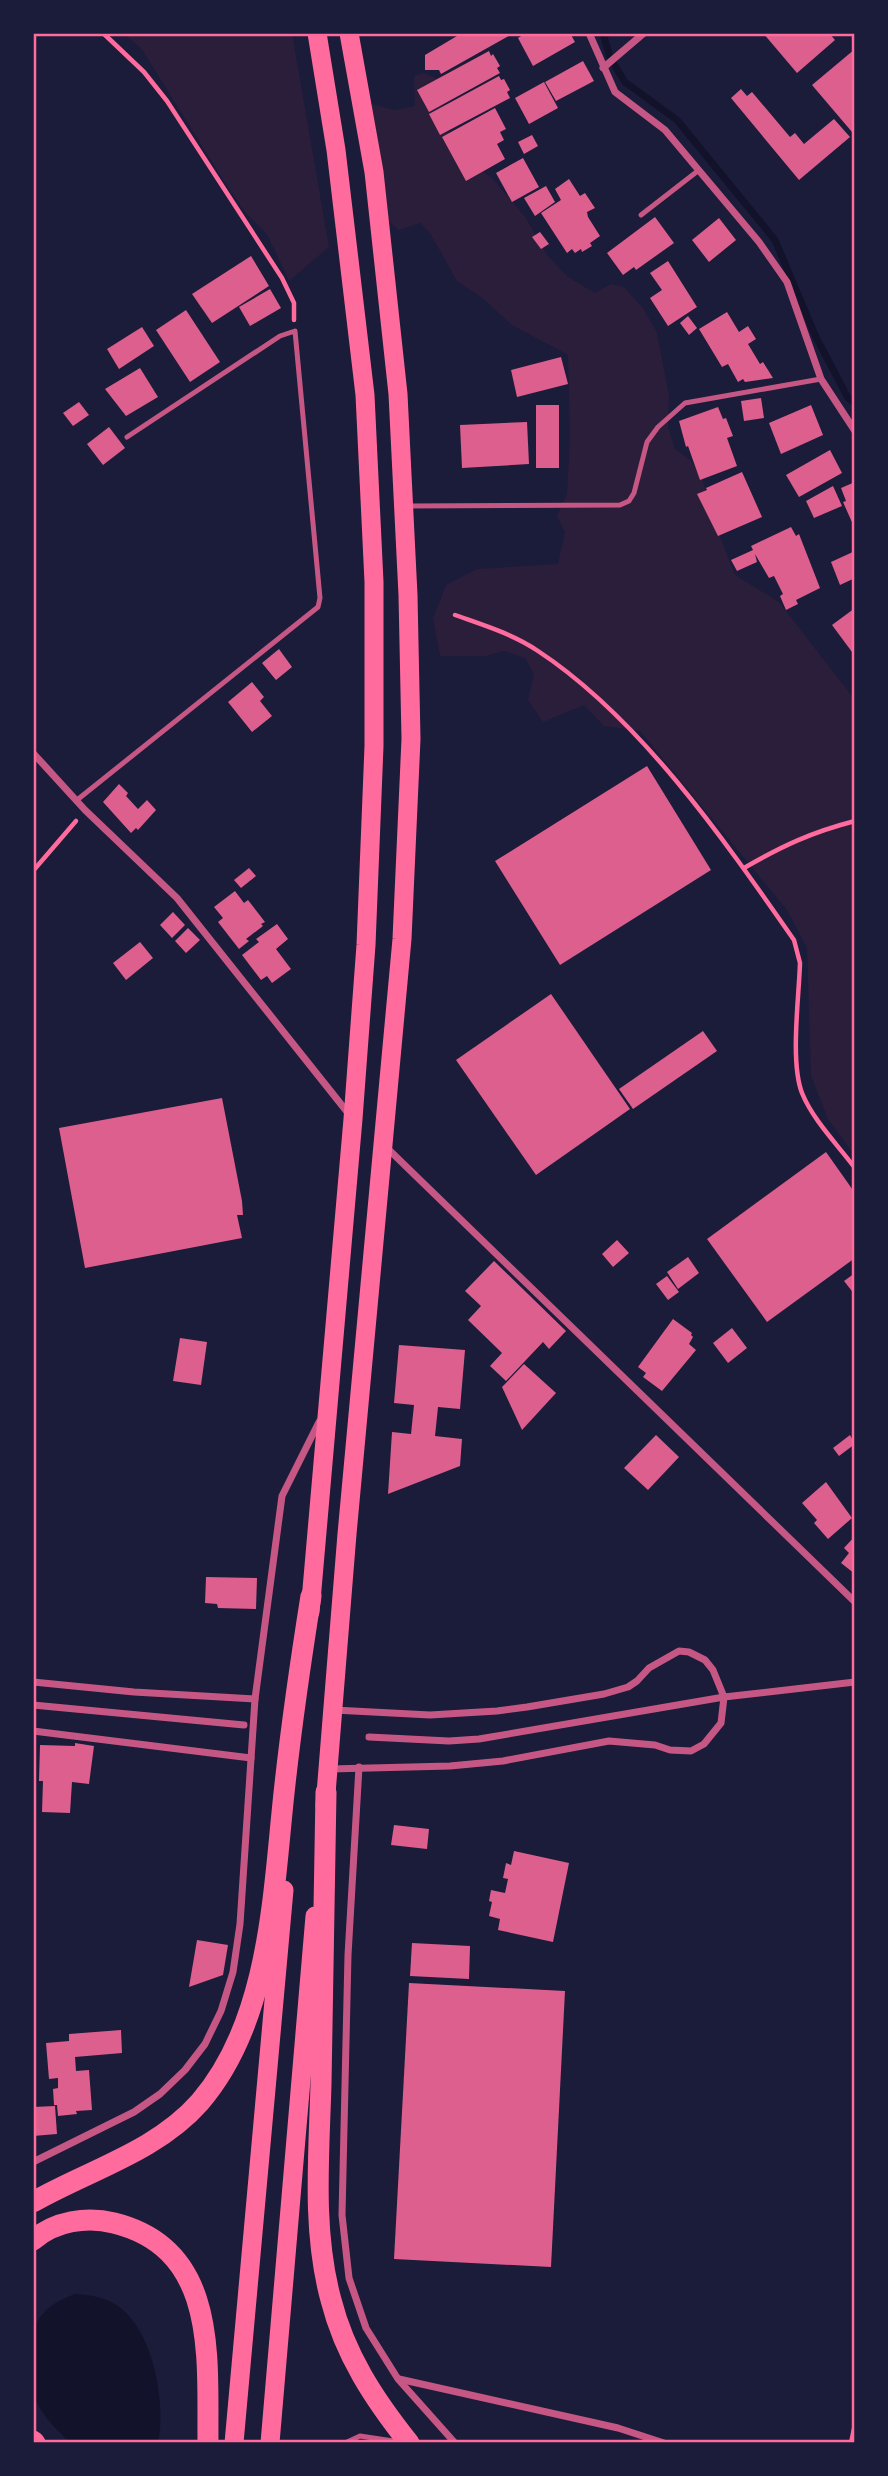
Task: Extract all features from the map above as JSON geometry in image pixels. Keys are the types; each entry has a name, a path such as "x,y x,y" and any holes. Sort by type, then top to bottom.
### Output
{"highway":[{"path":"234,2443 353,1119 366,945 374,747 374,582 365,395 335,150 317,33"},
{"path":"270,2443 402,939 411,739 398,394 374,172 349,33"},
{"path":"33,2202 130,2154 178,2122 199,2103 217,2079 236,2044 254,1997 262,1965 294,1702 311,1596"},
{"path":"326,1792 320,2127 320,2226 323,2264 334,2312 354,2365 408,2443"},
{"path":"33,2239 60,2225 82,2220 105,2221 148,2235 165,2248 181,2266 194,2287 206,2343 208,2443"}],"street":[{"path":"589,33 615,92 665,130 759,242 787,282 821,379 853,426"},
{"path":"603,68 644,33"},
{"path":"33,753 85,810 177,898 353,1119"},
{"path":"383,1144 855,1602"},
{"path":"33,2162 134,2112 160,2094 185,2070 205,2044 222,2011 233,1972 240,1924 256,1699 282,1496 329,1402"},
{"path":"328,1769 450,1766 503,1761 609,1741 691,1751 704,1744 721,1723 724,1697 713,1670 705,1660 689,1652 679,1651 660,1660 628,1687 604,1694 497,1712 430,1715 333,1710"},
{"path":"33,1682 134,1692 256,1699"},
{"path":"369,1737 449,1741 479,1739 724,1697 855,1682"},
{"path":"33,1705 244,1725"},
{"path":"33,1731 251,1758"},
{"path":"359,1767 348,1955 342,2215 349,2278 366,2329 398,2379 455,2443"},
{"path":"398,2379 618,2428 664,2443"}],"lane":[{"path":"641,215 699,170"},
{"path":"77,800 318,607 320,598 295,331 280,336 127,437"},
{"path":"404,506 620,505 629,501 634,493 648,442 658,427 685,403 821,379"},
{"path":"345,2443 360,2436 408,2443"}],"path":[{"path":"103,33 144,72 167,101 282,278 294,303 295,331"},
{"path":"455,615 503,633 537,650 603,703 621,719 681,788 744,868 794,940 797,951 799,989 796,1042 801,1089 807,1103 855,1168"},
{"path":"33,871 85,810"},
{"path":"744,868 818,830 855,821"},
{"path":"851,2443 855,2424"}],"shaded area":[{"path":"122,33 292,33 329,247 289,281 267,234 245,212 141,48"},
{"path":"424,73 436,78 444,90 441,111 445,127 468,161 492,178 526,218 547,255 568,277 595,293 611,284 624,287 643,308 657,333 669,396 668,427 675,449 690,460 702,478 715,523 735,575 779,602 855,700 855,1156 828,1119 811,1076 807,948 787,910 640,731 604,726 584,705 543,722 528,700 534,674 525,658 504,651 486,656 440,656 433,618 446,585 477,569 558,564 565,532 557,516 567,494 570,437 568,355 512,325 481,297 457,281 430,233 420,223 399,230 383,217 372,132 372,104 394,110 415,106 414,76"},
{"path":"75,2294 100,2298 117,2305 133,2321 142,2336 150,2353 159,2391 158,2443 71,2443 49,2421 36,2402 33,2395 33,2333 45,2311"}],"building":[{"path":"462,33 514,33 441,74 439,70 425,70 425,55"},
{"path":"526,33 570,33 575,42 533,66 518,38"},
{"path":"763,33 829,33 835,40 797,73"},
{"path":"855,49 855,129 852,132 812,85"},
{"path":"489,51 500,66 497,68 500,73 429,112 417,90"},
{"path":"583,61 594,81 556,101 545,82"},
{"path":"499,76 510,90 507,92 510,98 440,135 429,114"},
{"path":"544,82 558,108 529,124 515,98"},
{"path":"741,89 747,96 752,92 790,137 795,133 804,144 834,119 850,137 799,180 731,98"},
{"path":"495,108 506,129 500,132 504,140 497,144 505,159 466,181 442,137"},
{"path":"532,135 538,146 524,154 518,142"},
{"path":"523,158 539,187 512,202 496,173"},
{"path":"569,179 580,196 585,193 595,208 587,212 600,236 590,243 592,246 575,253 572,249 567,253 541,213 561,200 555,189"},
{"path":"546,186 555,202 535,216 524,198"},
{"path":"655,217 674,243 636,270 634,267 623,275 607,253"},
{"path":"719,218 736,240 709,262 692,240"},
{"path":"540,232 549,244 541,249 532,237"},
{"path":"251,256 269,286 212,323 192,294"},
{"path":"668,261 697,307 668,326 650,298 662,290 650,273"},
{"path":"270,289 281,308 250,326 239,307"},
{"path":"186,310 220,362 190,382 156,330"},
{"path":"727,312 739,332 748,326 756,339 748,344 760,364 763,362 773,378 745,382 743,379 738,382 728,364 722,367 699,329"},
{"path":"688,316 697,328 689,335 680,323"},
{"path":"142,327 154,346 119,369 107,349"},
{"path":"561,357 568,384 517,397 511,370"},
{"path":"140,368 158,397 126,416 105,389"},
{"path":"761,398 764,418 744,421 741,401"},
{"path":"79,402 89,415 73,426 63,413"},
{"path":"536,405 559,405 559,468 536,468"},
{"path":"811,405 823,435 781,454 769,423"},
{"path":"718,407 733,436 727,438 737,466 700,480 688,446 686,447 679,421"},
{"path":"527,422 529,464 462,468 460,425"},
{"path":"109,427 125,448 103,465 87,444"},
{"path":"830,450 842,473 799,497 786,475"},
{"path":"742,472 762,517 718,536 697,494"},
{"path":"855,482 855,529 843,502 846,501 841,488"},
{"path":"833,486 842,506 814,518 806,501"},
{"path":"791,527 796,536 799,534 820,588 796,600 798,604 786,610 780,596 783,594 774,576 769,578 755,554 757,562 737,571 731,560 753,550 751,546"},
{"path":"855,551 855,578 840,585 831,562"},
{"path":"855,608 855,650 852,652 832,625"},
{"path":"279,649 292,667 276,680 262,663"},
{"path":"252,682 264,697 260,701 272,716 252,732 228,702"},
{"path":"647,766 711,870 560,965 495,861"},
{"path":"119,784 138,809 147,800 156,810 138,830 136,828 131,833 103,802"},
{"path":"249,868 256,876 241,888 234,880"},
{"path":"235,891 244,903 248,900 265,922 239,949 218,922 223,918 214,907"},
{"path":"173,912 185,925 172,938 160,925"},
{"path":"277,924 288,939 276,949 291,969 272,983 267,976 261,980 242,955 259,942 256,939"},
{"path":"188,928 200,940 186,953 175,941"},
{"path":"140,942 153,958 126,980 113,963"},
{"path":"551,994 630,1109 536,1175 456,1060"},
{"path":"703,1031 717,1051 633,1109 619,1089"},
{"path":"222,1098 242,1201 243,1215 237,1215 242,1238 85,1268 59,1128"},
{"path":"826,1152 855,1193 855,1258 767,1322 707,1239"},
{"path":"617,1240 629,1253 613,1267 602,1254"},
{"path":"688,1257 699,1273 678,1289 667,1272"},
{"path":"494,1261 566,1331 549,1349 543,1342 506,1381 490,1366 502,1353 468,1320 481,1306 465,1291"},
{"path":"855,1273 855,1295 844,1281"},
{"path":"667,1276 679,1292 668,1300 656,1284"},
{"path":"673,1319 692,1333 689,1344 696,1350 662,1391 643,1377 646,1373 638,1367"},
{"path":"732,1328 747,1348 728,1363 713,1343"},
{"path":"180,1338 207,1342 201,1385 173,1381"},
{"path":"399,1345 465,1350 460,1409 438,1407 435,1436 462,1439 460,1466 388,1494 392,1432 411,1434 414,1405 394,1403"},
{"path":"524,1364 556,1393 522,1430 502,1387"},
{"path":"656,1435 679,1457 648,1490 624,1468"},
{"path":"850,1435 855,1444 839,1456 833,1448"},
{"path":"826,1482 852,1518 828,1539 814,1523 817,1520 802,1503"},
{"path":"855,1536 855,1574 841,1563 849,1553 844,1548"},
{"path":"206,1577 257,1578 256,1609 218,1608 217,1604 205,1603"},
{"path":"75,1743 94,1746 89,1784 72,1782 70,1813 42,1812 40,1745 75,1746"},
{"path":"394,1825 429,1829 427,1849 391,1845"},
{"path":"514,1851 569,1863 553,1942 498,1930 500,1919 489,1916 491,1890 505,1893 508,1879 503,1878 506,1863 511,1865"},
{"path":"197,1940 228,1945 223,1975 189,1987"},
{"path":"412,1943 470,1946 469,1979 410,1976"},
{"path":"409,1983 565,1991 551,2267 394,2259"},
{"path":"121,2030 122,2053 75,2057 76,2071 89,2070 92,2110 58,2116 53,2089 58,2088 58,2078 49,2079 46,2043 69,2041 69,2034"},
{"path":"55,2106 57,2134 33,2136 33,2107"}],"waterway":[{"path":"603,33 610,58 625,82 677,120 775,240 815,335 848,398 855,403"}]}
